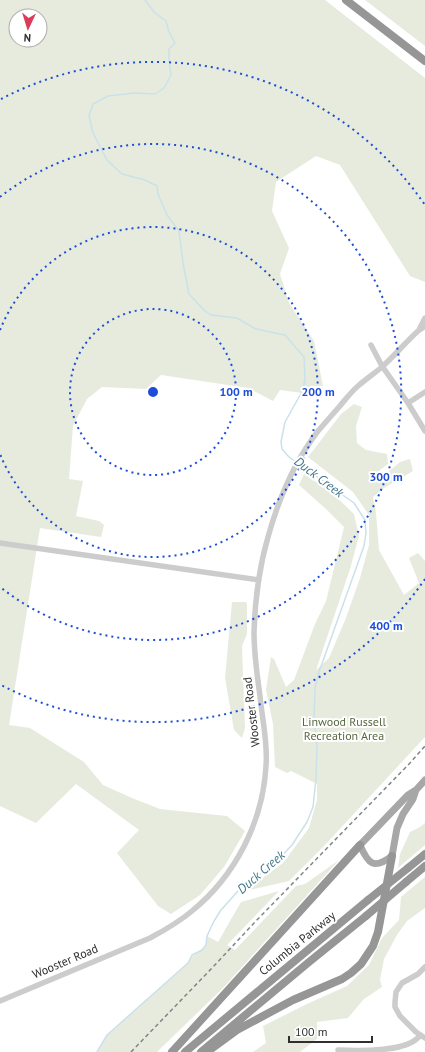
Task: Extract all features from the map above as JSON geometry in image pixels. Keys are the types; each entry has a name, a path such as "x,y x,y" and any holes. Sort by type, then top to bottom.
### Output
{"highway":[{"path":"346,0 425,61"},
{"path":"172,1052 360,846"},
{"name":"Columbia Parkway","path":"184,1052 425,854"},
{"path":"207,1052 237,1030 293,1000 342,979 361,964 373,946 378,932 392,856"},
{"name":"Columbia Parkway","path":"201,1052 425,866"}],"main road":[{"path":"416,790 413,799 403,814 397,828 392,856 382,863 372,863 368,861 360,846 408,795 416,790 425,780"}],"street":[{"name":"Wooster Road","path":"418,331 425,318"},
{"name":"Wooster Road","path":"0,1001 164,931 204,901 234,864 249,836 258,812 263,793 266,771 265,735 254,634 258,580 268,537 290,478 317,432 357,386 382,366 425,326"},
{"path":"370,345 382,366 408,403 425,431"},
{"path":"408,403 425,392"},
{"path":"0,543 258,580"},
{"path":"338,1050 376,1052 394,1050 412,1044 423,1036 416,1032 400,1016 395,1007 395,1000 396,992 402,983 418,974 425,967"}],"green space":[{"path":"0,0 325,0 425,78 425,282 410,276 340,165 316,156 276,182 272,211 289,248 280,274 289,303 314,341 323,386 311,387 310,394 280,390 273,401 248,388 161,375 146,389 102,387 87,399 73,426 69,479 83,481 76,516 99,521 104,525 101,537 40,528 9,725 30,728 84,762 103,785 160,809 227,816 245,831 224,867 200,895 171,914 158,906 117,853 139,830 76,784 36,823 0,806"},
{"path":"365,0 425,0 425,46"},
{"name":"Linwood Russell Recreation Area","path":"354,404 362,407 356,426 357,443 366,450 387,454 388,464 373,475 380,479 400,462 410,459 413,471 384,488 373,497 379,550 404,595 419,583 409,558 418,553 425,561 425,737 324,846 289,881 249,890 283,863 309,828 317,800 317,784 291,771 287,773 275,767 273,724 266,690 271,657 274,659 286,687 294,680 315,624 326,601 344,527 299,485 304,474 330,491 354,514 359,536 350,569 316,670 329,658 346,618 360,578 369,545 369,515 353,492 308,457 341,414"},
{"path":"232,602 246,602 247,605 247,634 242,646 245,728 242,738 234,730 225,678"},
{"path":"425,823 425,845 398,868 400,854 410,832"},
{"path":"339,860 223,988 157,1052 97,1052 107,1035 188,963 192,957 204,948 207,936 218,942 241,902 279,891 227,945 235,950 296,886 305,884"},
{"path":"425,877 425,908 407,921 397,935 384,959 380,980 382,987 364,999 348,1018 317,1022 317,1039 300,1052 253,1052 266,1043 263,1026 347,986 369,965 382,938 399,920 401,897"}],"waterway":[{"name":"Duck Creek","path":"145,0 155,13 166,21 169,32 175,43 169,49 171,75 164,88 155,94 134,93 108,96 93,104 89,116 93,133 107,160 122,174 145,180 157,186 158,194 167,215 179,231 189,294 205,311 211,315 237,318 256,329 285,335 304,357 305,379 303,390 285,422 281,442 282,449 296,462"},
{"name":"Duck Creek","path":"97,1052 107,1035 188,963 192,955 202,950 206,945 207,936 214,921 221,910 238,891 276,862 292,845 307,822 313,807 317,748 314,720 315,688 319,672 364,546 366,533 365,520 354,503 299,464"}],"railway":[{"path":"131,1052 425,746"}]}
